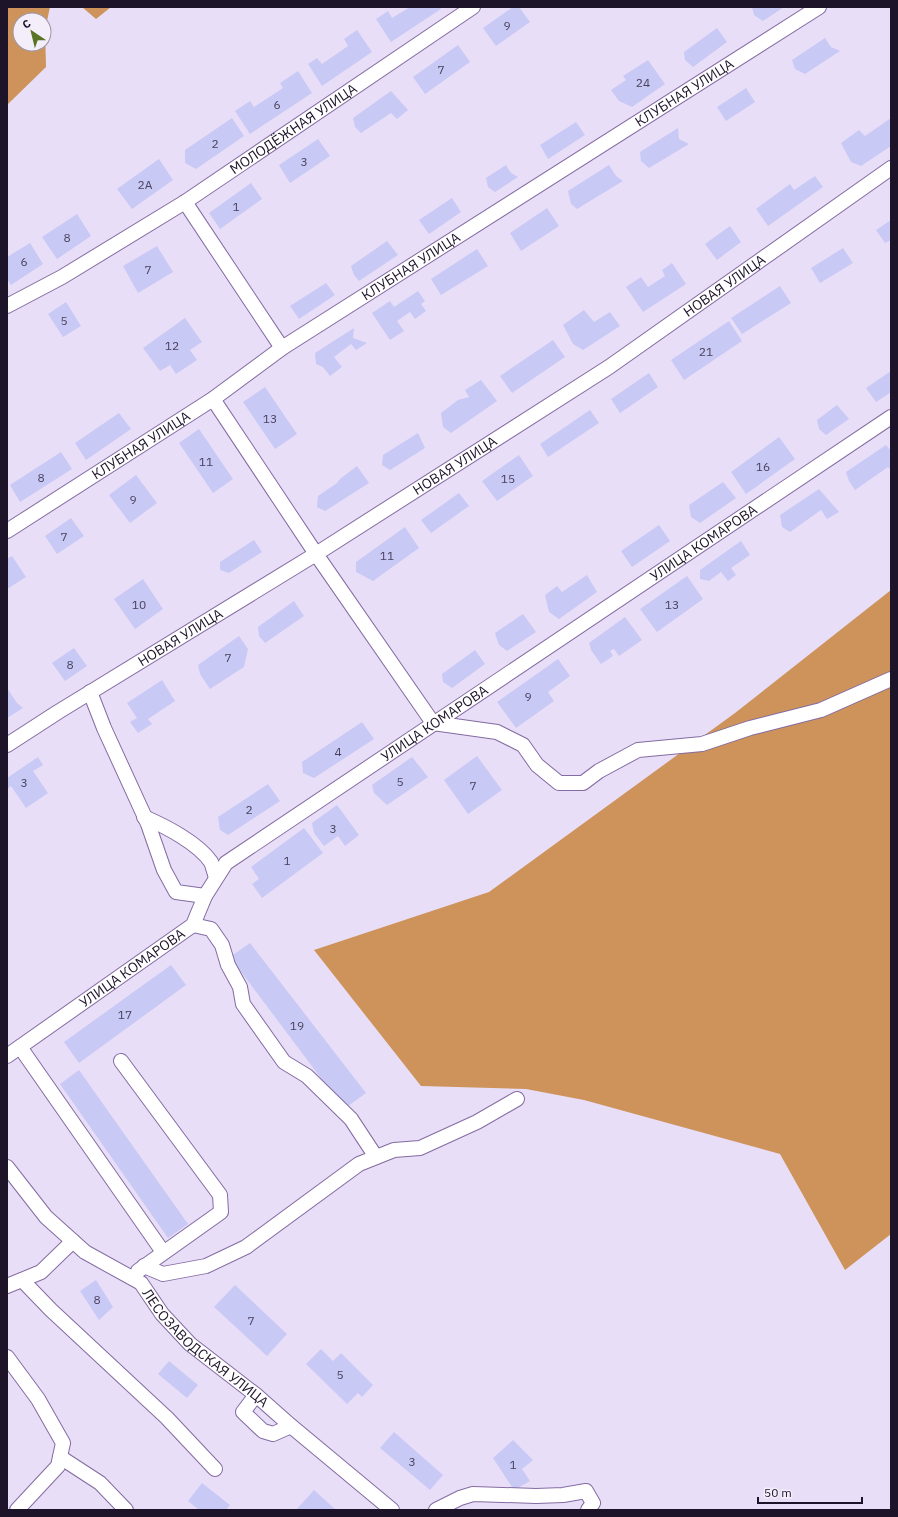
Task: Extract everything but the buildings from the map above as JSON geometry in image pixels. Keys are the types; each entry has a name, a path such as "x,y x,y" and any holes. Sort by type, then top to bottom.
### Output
{"street":[{"name":"МОЛОДЁЖНАЯ УЛИЦА","path":"7,306 62,278 185,202 473,7"},
{"name":"КЛУБНАЯ УЛИЦА","path":"7,531 213,399 282,348 819,7"},
{"name":"НОВАЯ УЛИЦА","path":"7,745 90,692 316,554 609,367 891,168"},
{"path":"185,202 282,348"},
{"path":"213,399 316,554 433,723 497,732 523,744 537,765 559,783 583,783 599,771 638,750 702,744 750,728 821,710 891,679"},
{"name":"УЛИЦА КОМАРОВА","path":"7,1056 193,925 204,896 226,863 891,417"},
{"path":"90,692 104,728 144,817 164,870 176,892 204,896"},
{"path":"144,817 160,824 192,843 211,863 216,877"},
{"path":"193,925 211,929 215,934 222,945 228,965 240,987 243,1004 284,1062 307,1076 351,1119 376,1157"},
{"path":"20,1047 163,1252"},
{"path":"121,1061 220,1195 222,1212 163,1252 130,1277"},
{"path":"144,1266 163,1274 206,1266 213,1263 246,1247 359,1164 394,1150 420,1148 477,1122 517,1098"},
{"name":"ЛЕСОЗАВОДСКАЯ УЛИЦА","path":"7,1167 46,1217 85,1252 141,1283 162,1314 190,1344 256,1396 392,1510"},
{"path":"7,1286 42,1272 73,1241"},
{"path":"22,1280 51,1310 167,1418 215,1469"},
{"path":"7,1357 38,1398 63,1443 58,1466 16,1510"},
{"path":"256,1396 243,1412 263,1431 273,1434 290,1426"},
{"path":"60,1457 100,1483 126,1510"},
{"path":"436,1510 460,1498 473,1494 536,1496 563,1495 586,1491 593,1503 588,1510"}],"shaded area":[{"path":"7,7 50,7 49,12 12,12 12,52 46,52 46,67 7,105"},
{"path":"82,7 111,7 96,19"},
{"path":"891,590 891,1234 845,1270 780,1154 584,1100 526,1089 421,1086 314,950 489,892 735,713"}]}
